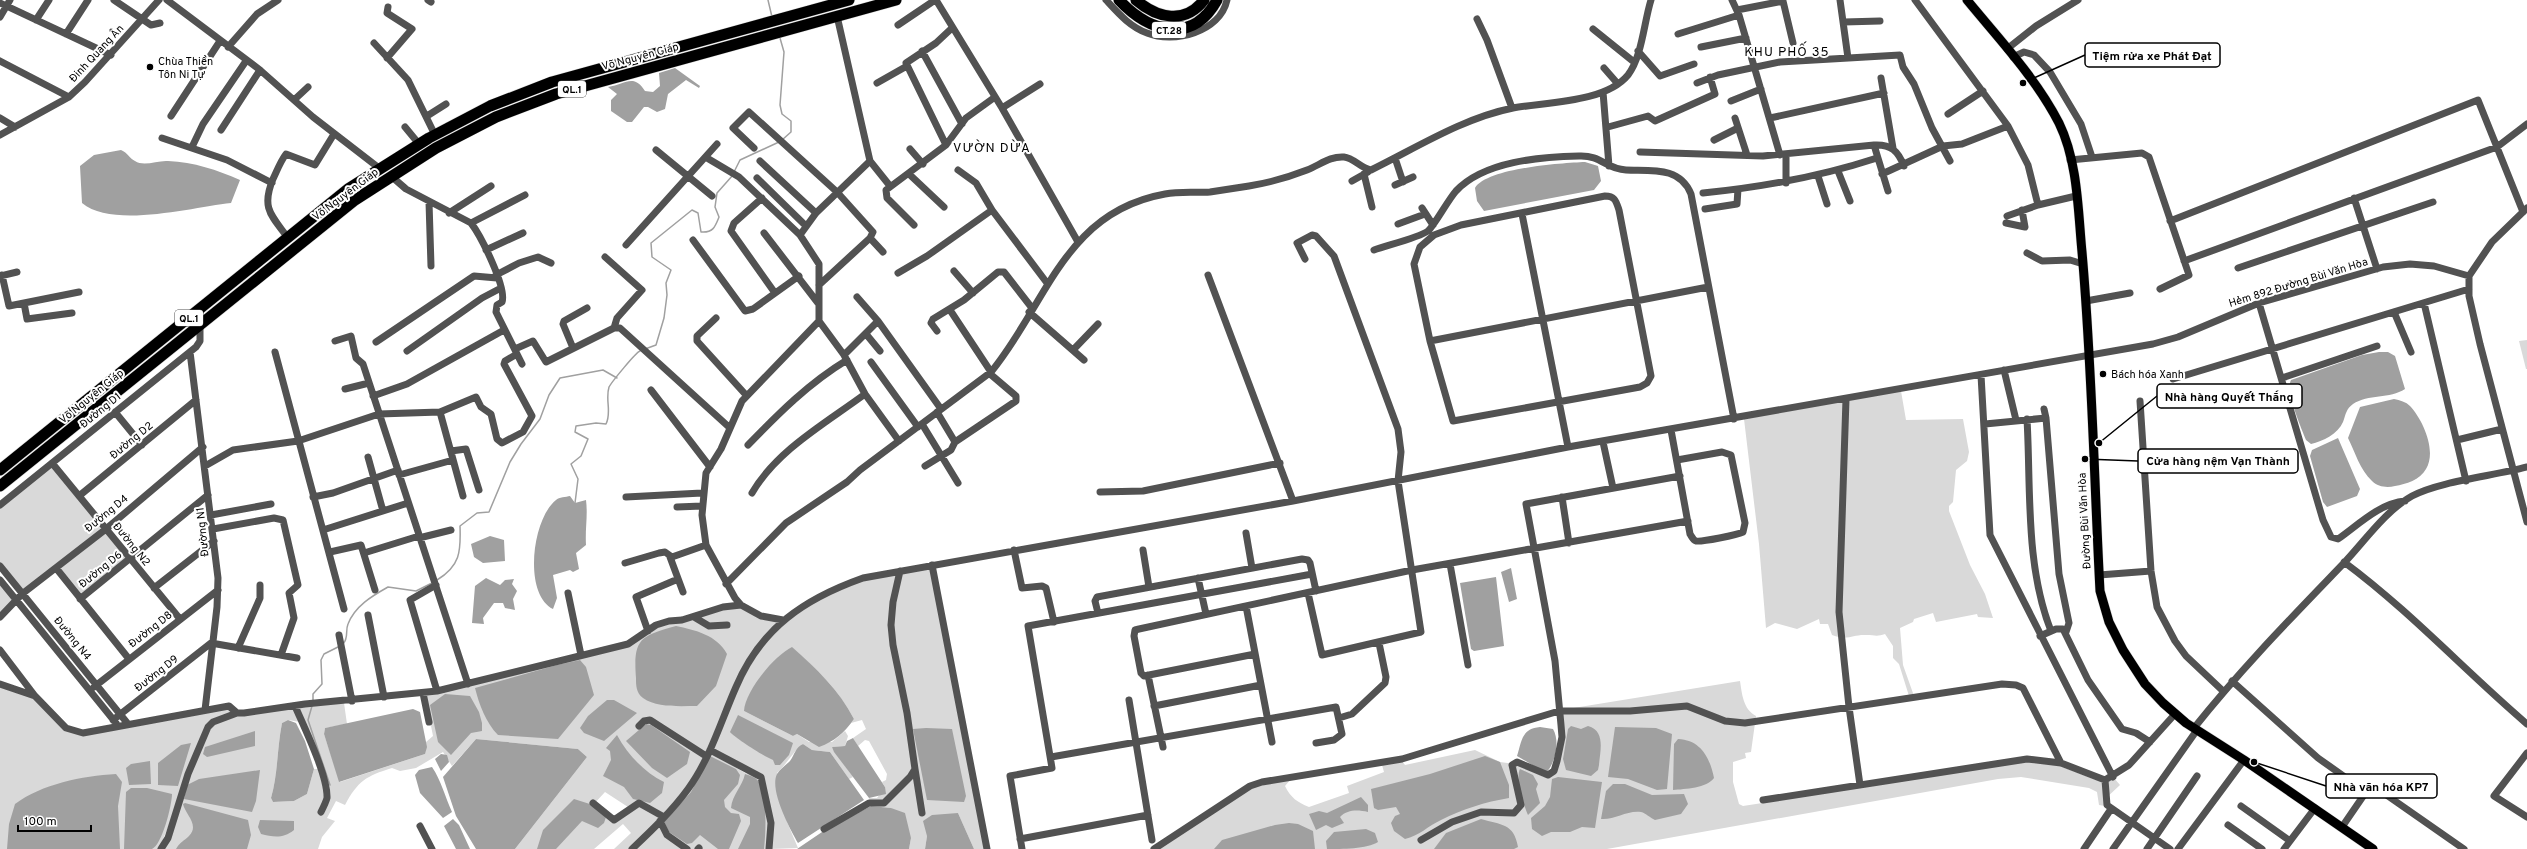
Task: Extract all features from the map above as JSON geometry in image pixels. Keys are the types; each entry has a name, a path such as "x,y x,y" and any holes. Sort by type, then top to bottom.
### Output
{"highway":[{"name":"QL.1","path":"833,2 849,0"},
{"name":"QL.1","path":"837,16 896,0"},
{"name":"CT.28","path":"1119,0 1139,18 1152,26 1169,30 1186,28 1201,20 1212,10 1217,0"},
{"name":"CT.28","path":"1136,0 1147,9 1161,16 1175,17 1188,14 1204,0"},
{"name":"Võ Nguyên Giáp","path":"0,470 348,189 379,168 435,135 490,106 552,82 764,23 833,2"},
{"name":"Võ Nguyên Giáp","path":"0,486 355,200 436,148 496,117 556,94 837,16"}],"main road":[{"name":"Đường Bùi Văn Hòa","path":"1967,0 2043,96 2059,124 2070,160 2076,196 2086,301 2099,575 2103,607 2123,650 2145,684 2175,714 2195,729 2316,808 2373,849"}],"street":[{"path":"0,17 3,5 10,0"},
{"path":"36,20 49,0"},
{"path":"66,34 88,0"},
{"path":"114,0 153,25 160,23"},
{"name":"Đinh Quang Ân","path":"0,136 69,97 111,55 159,0"},
{"path":"167,0 246,61 260,70 334,134 379,168"},
{"path":"898,25 936,0 995,96 1078,242"},
{"path":"1106,0 1132,25 1147,34 1168,37 1185,36 1204,29 1220,16 1227,0"},
{"path":"1352,181 1395,158 1474,120 1512,108 1603,92 1618,84 1628,75 1638,51 1650,4 1643,0"},
{"path":"1732,0 1738,12 1770,118 1783,155 1786,183"},
{"path":"1678,34 1738,12 1783,0 1793,43"},
{"path":"1840,0 1848,58"},
{"path":"1915,0 2008,126 2028,165 2038,205"},
{"path":"2007,49 2036,26 2078,0"},
{"path":"228,47 257,14 272,1"},
{"path":"3,5 111,55"},
{"path":"387,58 412,29 387,13 388,7"},
{"path":"837,16 870,161 890,186"},
{"path":"1477,19 1487,40 1512,108"},
{"path":"1844,22 1880,21"},
{"path":"946,145 907,66 907,61 922,50 936,43 952,28"},
{"path":"1593,29 1634,62"},
{"path":"1701,47 1746,38"},
{"path":"171,116 220,41"},
{"path":"374,43 408,80 435,135"},
{"path":"922,50 962,124"},
{"path":"1638,51 1660,76 1694,64"},
{"path":"2013,57 2024,52 2034,55 2050,72 2081,124 2092,157"},
{"path":"1697,83 1710,77 1780,62 1900,55 1932,128 1944,146 1950,161"},
{"path":"0,61 69,97"},
{"path":"192,147 203,124 246,61"},
{"path":"877,83 907,66"},
{"path":"1604,68 1618,84"},
{"path":"221,130 260,70"},
{"path":"1608,127 1650,116 1655,122 1716,94 1710,77"},
{"path":"1881,78 1893,148 1899,154 1904,166"},
{"path":"1002,108 1040,84"},
{"path":"294,100 308,87"},
{"path":"1731,101 1761,89"},
{"path":"1948,114 1983,91"},
{"path":"1603,92 1608,127 1609,166"},
{"path":"1770,118 1884,93"},
{"path":"914,225 885,196 886,190 923,164 946,145 962,124 995,96"},
{"path":"2170,220 2478,100 2525,210 2492,242 2469,276 2469,289 2502,429 2527,522"},
{"path":"427,116 446,104"},
{"path":"754,148 733,128 750,112 836,192 873,232 870,238 819,285"},
{"path":"0,118 15,127"},
{"path":"1735,118 1747,155"},
{"path":"2184,261 2497,146 2527,124"},
{"path":"1882,174 1904,166 1944,146 1962,144 2008,126"},
{"path":"405,127 419,144"},
{"path":"1714,140 1738,128"},
{"path":"288,238 268,207 267,197 272,183 286,154 315,165 334,134"},
{"path":"162,138 227,160 272,183"},
{"path":"626,245 707,158 717,144"},
{"path":"1640,152 1783,155 1874,145 1893,148"},
{"path":"1874,145 1888,191"},
{"path":"910,149 923,164"},
{"path":"656,150 712,196"},
{"path":"2070,160 2092,157 2145,154 2148,157 2189,275 2160,289"},
{"path":"1374,250 1428,231 1446,203 1457,190 1487,171 1513,164 1579,156 1594,156 1616,170 1665,172 1678,176 1687,184 1734,419"},
{"path":"707,158 730,174 739,177 800,235 819,264 819,321 845,357 865,394 899,440"},
{"path":"726,584 786,524 847,482 899,440 990,372 1006,354 1047,284 1078,242 1109,215 1128,206 1164,194 1210,192 1251,186 1308,170 1332,158 1347,158 1361,167 1371,170"},
{"path":"1395,158 1403,182"},
{"path":"1703,193 1786,183 1818,176 1877,158"},
{"path":"760,161 816,213"},
{"path":"800,235 816,213 836,192 870,161"},
{"path":"958,170 976,183 992,210 1047,284"},
{"path":"1838,170 1850,201"},
{"path":"909,174 944,207"},
{"path":"1364,174 1372,207"},
{"path":"391,176 406,189 449,213 471,223 486,250 501,288 503,301 497,305 496,312 522,364"},
{"path":"1818,176 1827,204"},
{"path":"1395,185 1413,177"},
{"path":"757,178 806,226"},
{"path":"449,213 491,186"},
{"path":"1705,209 1737,204 1738,189"},
{"path":"471,223 525,195"},
{"path":"1605,196 1612,196 1619,210 1651,376 1647,383 1640,387 1559,403 1453,420 1430,341 1414,264 1420,247 1430,238 1447,229 1522,214 1605,196"},
{"path":"2022,210 2025,227 2006,219 2022,210 2076,196"},
{"path":"762,198 734,223 731,231 775,293"},
{"path":"2354,198 2377,269"},
{"path":"429,202 431,266"},
{"path":"2238,268 2432,202"},
{"path":"898,273 927,256 992,210"},
{"path":"1398,224 1423,211 1433,225"},
{"path":"1522,214 1541,318 1568,447"},
{"path":"486,250 523,233"},
{"path":"764,233 818,302"},
{"path":"1305,259 1297,243 1312,235 1316,236 1334,256 1398,429 1401,452 1398,481 1421,632 1379,643 1322,655 1308,592"},
{"path":"870,238 882,252"},
{"path":"693,240 720,279 746,311 753,309 799,276"},
{"path":"2026,253 2042,261 2070,260 2083,264"},
{"path":"376,342 474,276 497,277 538,256 551,263"},
{"path":"605,257 642,290 617,318 614,328"},
{"name":"Hẻm 892 Đường Bùi Văn Hòa","path":"632,849 662,819 688,788 708,753 742,675 759,647 783,620 804,604 843,585 863,578 1293,501 1568,447 1846,399 2178,337 2259,303 2377,269 2410,264 2434,266 2469,276"},
{"path":"954,271 973,293"},
{"path":"17,272 1,276 9,306 79,292"},
{"path":"937,331 932,325 932,320 950,310 1002,272 1031,310 1084,360"},
{"path":"1208,275 1280,463 1293,501"},
{"path":"1430,341 1541,318 1708,287"},
{"path":"407,351 482,298 501,288"},
{"path":"2173,379 2469,289"},
{"path":"2086,301 2130,293"},
{"path":"857,297 878,321 939,411 955,442"},
{"path":"24,303 27,319 72,313"},
{"path":"2259,303 2323,520 2331,537 2338,539 2376,511 2397,502 2405,501 2429,490 2527,467"},
{"path":"2424,303 2466,481"},
{"path":"573,348 563,324 564,321 587,308"},
{"path":"925,466 951,450 955,442 1016,401 1016,396 990,372 950,310"},
{"path":"2394,312 2411,352"},
{"path":"716,318 697,336 697,341 746,395"},
{"path":"783,620 762,616 741,605 726,584 706,545 702,493 706,473 746,395 819,321"},
{"path":"748,445 793,400 845,357 878,321"},
{"path":"1073,350 1098,324"},
{"name":"Đường D1","path":"0,505 190,352 200,341 200,325"},
{"path":"205,466 233,450 298,441 380,414 440,412 476,397 482,407 491,414 500,443 518,436 528,425 532,416 504,364 505,361 516,351 533,341 541,357 546,362 614,328 623,330 730,428"},
{"path":"373,396 407,384 504,330"},
{"path":"866,334 880,351"},
{"path":"334,341 351,336 356,358 363,364 468,684"},
{"path":"2282,378 2377,346"},
{"name":"Đường N1","path":"190,352 203,447 218,590 211,643 205,710"},
{"path":"275,352 344,608"},
{"path":"871,362 920,425 942,456 958,483"},
{"path":"2004,370 2016,420"},
{"path":"1981,374 1985,424 1990,535 2113,777"},
{"path":"345,389 369,383"},
{"path":"651,390 710,467"},
{"path":"752,493 759,480 782,457 865,394"},
{"path":"1846,399 1839,612 1848,707 1860,785"},
{"name":"Đường D2","path":"79,496 196,400"},
{"path":"2140,401 2151,571 2157,607 2175,641 2198,669 2223,691"},
{"path":"2044,409 2059,574 2069,623 2066,632"},
{"path":"115,412 142,444"},
{"path":"440,412 463,496"},
{"path":"1985,424 2046,418"},
{"path":"2027,419 2031,519 2036,572 2043,611 2051,631"},
{"path":"2457,440 2502,429"},
{"path":"1671,430 1690,534 1696,541 1740,534 1745,528 1734,461 1730,455 1722,452 1677,460"},
{"path":"1603,442 1613,488"},
{"name":"Đường D4","path":"17,600 22,594 106,529 203,447"},
{"path":"451,451 466,449 479,490"},
{"path":"368,457 383,512"},
{"path":"314,497 333,493 374,479 453,460"},
{"name":"Đường N2","path":"52,463 180,619"},
{"path":"1100,492 1143,491 1280,463"},
{"path":"1421,840 1452,822 1482,812 1507,814 1519,809 1521,805 1512,765 1517,762 1545,775 1551,774 1562,737 1555,661 1526,504 1680,476"},
{"path":"626,497 702,493"},
{"name":"Đường D6","path":"80,599 208,495"},
{"path":"1562,497 1569,543"},
{"path":"2113,849 2195,729 2223,691 2344,562 2405,501"},
{"path":"323,530 408,503"},
{"path":"211,515 271,504"},
{"path":"677,507 702,506"},
{"path":"212,529 274,518 283,520 298,585 289,593 294,618 281,655"},
{"path":"1255,654 1144,676 1140,673 1134,636 1135,630 1412,570 1688,522"},
{"path":"364,553 419,537 451,530"},
{"path":"1246,533 1252,568"},
{"path":"154,588 214,541"},
{"path":"330,552 361,545 375,590"},
{"path":"670,557 706,545"},
{"path":"1014,550 1022,588 1042,586 1046,588 1054,622"},
{"path":"1143,550 1149,587"},
{"path":"625,563 665,552 670,557 683,592"},
{"path":"1098,613 1095,601 1097,597 1306,559 1310,563 1316,591"},
{"path":"2344,562 2415,620 2478,682 2527,724"},
{"path":"1450,564 1468,665"},
{"path":"932,565 987,849"},
{"name":"Đường N4","path":"0,566 128,724"},
{"path":"56,568 129,659"},
{"path":"900,571 892,602 892,645 908,713 922,813"},
{"path":"2099,575 2151,571"},
{"path":"1022,849 1010,776 1052,768 1028,626 1312,574"},
{"path":"1198,578 1206,614"},
{"path":"648,631 636,597 678,579"},
{"name":"Đường N4","path":"0,580 118,726"},
{"path":"434,582 410,600 437,691"},
{"path":"238,648 260,598 260,585"},
{"name":"Đường D8","path":"90,690 218,590"},
{"path":"568,593 581,655"},
{"path":"0,617 17,600"},
{"path":"161,849 168,838 188,774 208,727 213,722 237,713 306,704 437,691 628,644 648,631 669,621 694,617 722,607 741,605"},
{"path":"1246,606 1272,742"},
{"path":"368,615 384,697"},
{"path":"694,617 709,626 727,626"},
{"path":"2040,636 2060,629 2066,632 2088,680 2122,728 2136,733 2150,742"},
{"path":"339,635 352,700"},
{"path":"211,643 297,658"},
{"name":"Đường D9","path":"113,720 211,643"},
{"path":"1339,718 1350,716 1385,683 1386,677 1379,643"},
{"path":"0,650 35,696 66,728 74,731 93,732 128,724 229,706 237,713"},
{"path":"1148,675 1163,747"},
{"path":"2232,681 2318,758 2366,792"},
{"path":"0,684 35,696"},
{"path":"1154,849 1250,786 1262,782 1402,759 1559,711 1630,711 1686,706 1734,724 1761,722 1848,707 2002,684 2016,684 2023,688 2060,763"},
{"path":"1154,706 1261,685"},
{"path":"424,693 429,722"},
{"path":"1129,700 1152,840"},
{"path":"295,706 313,746 326,788 327,799 321,812"},
{"path":"1051,757 1334,706 1339,718 1342,734 1334,740 1316,743"},
{"path":"1763,800 2027,759 2060,763 2105,780 2113,777 2129,765 2175,714"},
{"path":"639,726 650,720 708,753 761,777 771,823 769,849"},
{"path":"2526,815 2494,796 2527,753"},
{"path":"2178,849 2244,760"},
{"path":"824,829 869,803 884,803 910,777 915,769"},
{"path":"2147,849 2197,776"},
{"path":"2105,780 2106,801 2111,809 2170,849"},
{"path":"2342,827 2366,792 2375,787 2464,849"},
{"path":"593,802 614,820 638,803 662,819 667,835 686,849"},
{"path":"2241,806 2290,841"},
{"path":"2284,849 2316,808"},
{"path":"2084,849 2111,809"},
{"path":"1020,839 1148,815"},
{"path":"2228,825 2262,849"},
{"path":"420,826 432,849"}],"shaded area":[{"path":"675,68 700,86 699,88 686,80 668,94 665,109 657,112 648,107 644,107 632,122 627,122 611,111 611,100 617,94 608,87 633,81 637,82 645,91 653,92 660,86 659,73"},
{"path":"121,150 139,163 164,161 187,163 214,170 240,180 231,203 154,214 113,215 96,211 82,203 80,166 94,155"},
{"path":"1585,162 1598,166 1601,181 1594,190 1484,211 1477,201 1475,188 1482,181 1494,176 1509,171 1543,165"},
{"path":"2527,340 2527,369 2526,369 2519,341"},
{"path":"2388,352 2395,356 2405,389 2393,394 2365,399 2353,404 2348,410 2338,430 2325,439 2311,444 2306,440 2294,409 2290,392 2291,380 2362,355"},
{"path":"1901,391 1906,420 1963,419 1969,452 1967,461 1956,470 1953,502 1949,506 1949,511 1970,565 1985,594 1993,618 1978,617 1977,614 1936,622 1933,613 1914,619 1913,622 1900,628 1903,665 1914,696 1909,696 1899,664 1893,658 1893,646 1885,634 1878,636 1862,635 1838,637 1832,635 1828,624 1820,624 1819,619 1797,629 1775,623 1766,628 1759,544 1744,419"},
{"path":"2394,399 2407,403 2420,419 2427,436 2430,454 2426,469 2420,476 2404,484 2386,487 2377,485 2368,477 2361,466 2348,438 2360,407"},
{"path":"2338,438 2360,489 2357,496 2327,507 2323,502 2310,456 2312,450"},
{"path":"51,466 103,529 23,591 0,563 0,508"},
{"path":"570,496 575,503 586,500 586,545 576,553 579,569 573,572 570,570 553,575 557,598 553,609 544,601 537,588 534,573 534,556 541,523 548,510 557,499"},
{"path":"105,531 128,559 81,597 58,568"},
{"path":"490,536 504,540 505,561 483,563 474,557 471,544"},
{"path":"931,567 985,849 974,849 958,813 927,836 925,849 909,849 911,838 891,808 871,806 869,798 877,798 885,787 882,782 886,780 887,774 869,741 865,740 858,746 853,738 866,729 862,720 851,723 854,719 842,699 819,672 792,648 744,711 793,736 797,734 809,742 832,742 845,731 848,736 845,746 832,747 853,777 849,779 830,752 812,750 803,744 800,746 777,773 787,822 798,848 771,849 765,782 712,749 737,689 763,644 806,605 863,580"},
{"path":"1511,568 1517,599 1509,602 1501,572"},
{"path":"1496,577 1504,646 1474,651 1471,649 1460,583"},
{"path":"486,578 500,585 505,580 514,579 512,584 517,591 513,599 515,610 505,608 503,603 494,603 483,618 484,624 472,623 475,586"},
{"path":"0,583 14,600 0,615"},
{"path":"741,607 761,617 780,621 754,650 734,687 704,756 687,787 663,815 639,801 628,807 605,792 593,805 614,821 619,820 639,805 661,817 629,849 614,849 631,833 623,824 594,849 515,849 587,757 578,749 476,739 452,766 443,752 416,768 400,771 392,768 364,780 354,790 345,805 336,801 327,818 335,821 322,837 318,849 163,849 170,838 190,774 209,728 218,722 238,715 294,708 300,722 288,720 282,723 275,780 271,798 273,802 294,801 307,794 314,769 318,769 322,782 326,783 314,746 297,708 344,703 347,724 325,728 324,734 340,782 425,754 426,742 433,736 425,695 629,646 656,627 669,623 682,622 723,609"},
{"path":"676,626 705,634 717,642 727,654 716,686 697,706 662,705 643,698 637,689 635,665 638,647 641,641 654,633"},
{"path":"792,647 827,680 842,699 854,719 839,736 819,747 797,734 793,736 744,711 749,694 755,684 777,658"},
{"path":"580,660 586,667 594,695 558,739 498,735 490,725 484,713 475,688"},
{"path":"1740,681 1746,705 1748,709 1756,716 1751,752 1745,753 1746,758 1733,762 1733,782 1739,804 1743,806 2027,761 2049,762 2096,780 2114,778 2120,785 2104,800 2105,806 2099,805 2097,792 2089,788 2021,777 1998,779 1607,849 1158,849 1250,788 1291,779 1285,786 1287,790 1295,799 1309,807 1349,793 1347,786 1384,772 1382,765 1402,761 1405,765 1475,750 1500,762 1515,764 1544,777 1558,762 1561,710"},
{"path":"0,686 34,698 73,733 228,707 234,713 212,721 159,849 0,849"},
{"path":"445,694 470,696 479,712 482,723 482,731 471,733 451,755 438,742 430,705"},
{"path":"607,700 614,700 637,713 604,741 584,733 580,728 588,716"},
{"path":"413,709 420,712 427,747 425,754 339,782 324,734 325,728"},
{"path":"738,715 793,743 789,755 780,765 775,765 773,760 750,747 730,732"},
{"path":"288,720 296,723 305,741 314,769 307,794 294,801 273,802 271,798 275,780 282,723"},
{"path":"646,724 651,725 690,752 687,764 667,778 652,768 626,741"},
{"path":"1571,726 1581,729 1588,726 1594,729 1600,737 1601,748 1598,770 1591,776 1566,770 1563,759 1568,729"},
{"path":"1540,727 1553,729 1556,739 1556,751 1552,763 1546,773 1517,756 1521,741 1526,733 1529,730"},
{"path":"1615,727 1656,728 1672,734 1667,789 1657,790 1628,779 1608,777"},
{"path":"913,729 952,729 966,796 964,802 927,800"},
{"path":"255,731 255,746 207,757 203,754 205,747"},
{"path":"617,735 631,756 643,768 664,782 662,793 650,803 633,799 624,787 603,776 611,760 610,751 606,748"},
{"path":"853,738 885,787 886,794 869,798 834,752 832,747 845,746 847,741"},
{"path":"476,739 578,749 587,757 515,849 476,849 456,816 443,777"},
{"path":"1678,739 1693,743 1703,751 1710,764 1714,778 1711,781 1701,786 1673,790 1674,744"},
{"path":"191,743 178,786 158,785 158,763 181,745"},
{"path":"803,744 812,750 830,752 864,800 798,843 790,829 778,799 775,781 778,772 790,761 797,749"},
{"path":"710,752 745,773 759,778 769,824 767,849 634,849 659,824"},
{"path":"441,754 447,755 449,762 441,771 435,759"},
{"path":"710,756 736,769 740,775 738,784 724,800 725,807 731,813 739,814 741,821 729,849 718,849 700,835 692,843 687,844 669,832 664,822 691,792"},
{"path":"1485,756 1500,762 1509,785 1509,798 1458,812 1436,822 1415,836 1405,839 1394,831 1391,823 1395,816 1400,814 1396,807 1378,810 1374,808 1371,789 1430,774"},
{"path":"150,761 151,784 129,785 126,768 131,764"},
{"path":"432,767 452,812 443,818 420,793 415,775 419,770"},
{"path":"1520,769 1533,775 1538,784 1536,789 1540,803 1528,815 1519,785"},
{"path":"260,770 256,801 252,812 184,799 187,785 199,779"},
{"path":"116,774 122,782 118,806 120,849 7,849 9,824 15,804 37,791 63,782"},
{"path":"745,774 754,777 757,780 762,791 765,816 764,849 738,849 750,824 750,817 731,808 733,799"},
{"path":"1558,777 1602,782 1595,828 1582,827 1570,832 1551,832 1542,836 1532,829 1531,818 1545,806 1550,797 1552,779"},
{"path":"1613,784 1625,784 1652,795 1684,794 1688,804 1681,814 1655,820 1641,812 1601,819 1606,791"},
{"path":"131,788 147,788 172,794 163,833 156,846 152,849 124,849 126,792"},
{"path":"1361,797 1368,805 1368,812 1350,811 1340,817 1344,823 1332,828 1326,825 1316,830 1309,814 1319,811 1327,813"},
{"path":"574,799 593,805 606,817 604,823 598,828 582,821 556,849 537,849 543,830"},
{"path":"185,803 248,820 251,835 247,849 176,849 180,843 189,836 193,828 191,820 184,808 183,804"},
{"path":"871,806 891,808 905,813 911,838 909,849 797,849 825,830"},
{"path":"958,813 974,849 925,849 927,836 923,821 932,815"},
{"path":"453,819 459,825 470,849 456,849 444,826"},
{"path":"1481,819 1506,826 1510,829 1516,839 1518,847 1514,849 1434,849 1446,833"},
{"path":"260,820 294,821 294,830 282,836 261,834 258,827"},
{"path":"1289,823 1298,824 1313,831 1315,849 1214,849 1222,840 1275,825"},
{"path":"1366,829 1375,833 1378,842 1368,846 1347,849 1327,849 1326,841 1334,832"}],"waterway":[{"path":"768,0 772,17"},
{"path":"780,38 784,52 780,105 782,114 791,121 791,132 782,140"},
{"path":"734,172 740,160 779,142"},
{"path":"645,349 656,345 664,318 667,295 666,283 671,270 652,257 651,243 692,210 698,213 701,232 713,229 719,217 715,207 717,193 733,175"},
{"path":"575,503 578,479 571,464 581,456 588,439 575,432 576,426 596,423 606,424 608,419 609,387 640,351"},
{"path":"437,580 445,575 455,564 458,558 460,526 477,513 489,512 510,462 521,444 540,419 549,395 560,378 603,370 617,378"},
{"path":"343,644 346,639 347,627 351,618 355,612 370,598 388,587 416,591 432,583"},
{"path":"313,700 313,694 322,684 321,660 324,654 338,647"},
{"path":"312,706 308,720 330,785"}],"place":[{"name":"Chùa Thiền Tôn Ni Tự","path":"150,67"},
{"name":"Tiệm rửa xe Phát Đạt","path":"2023,83"},
{"name":"Bách hóa Xanh","path":"2103,374"},
{"name":"Nhà hàng Quyết Thắng","path":"2099,443"},
{"name":"Cửa hàng nệm Vạn Thành","path":"2085,459"},
{"name":"Nhà văn hóa KP7","path":"2254,762"}],"district":[{"name":"KHU PHỐ 35","path":"1787,51"},
{"name":"VƯỜN DỪA","path":"992,147"}]}
